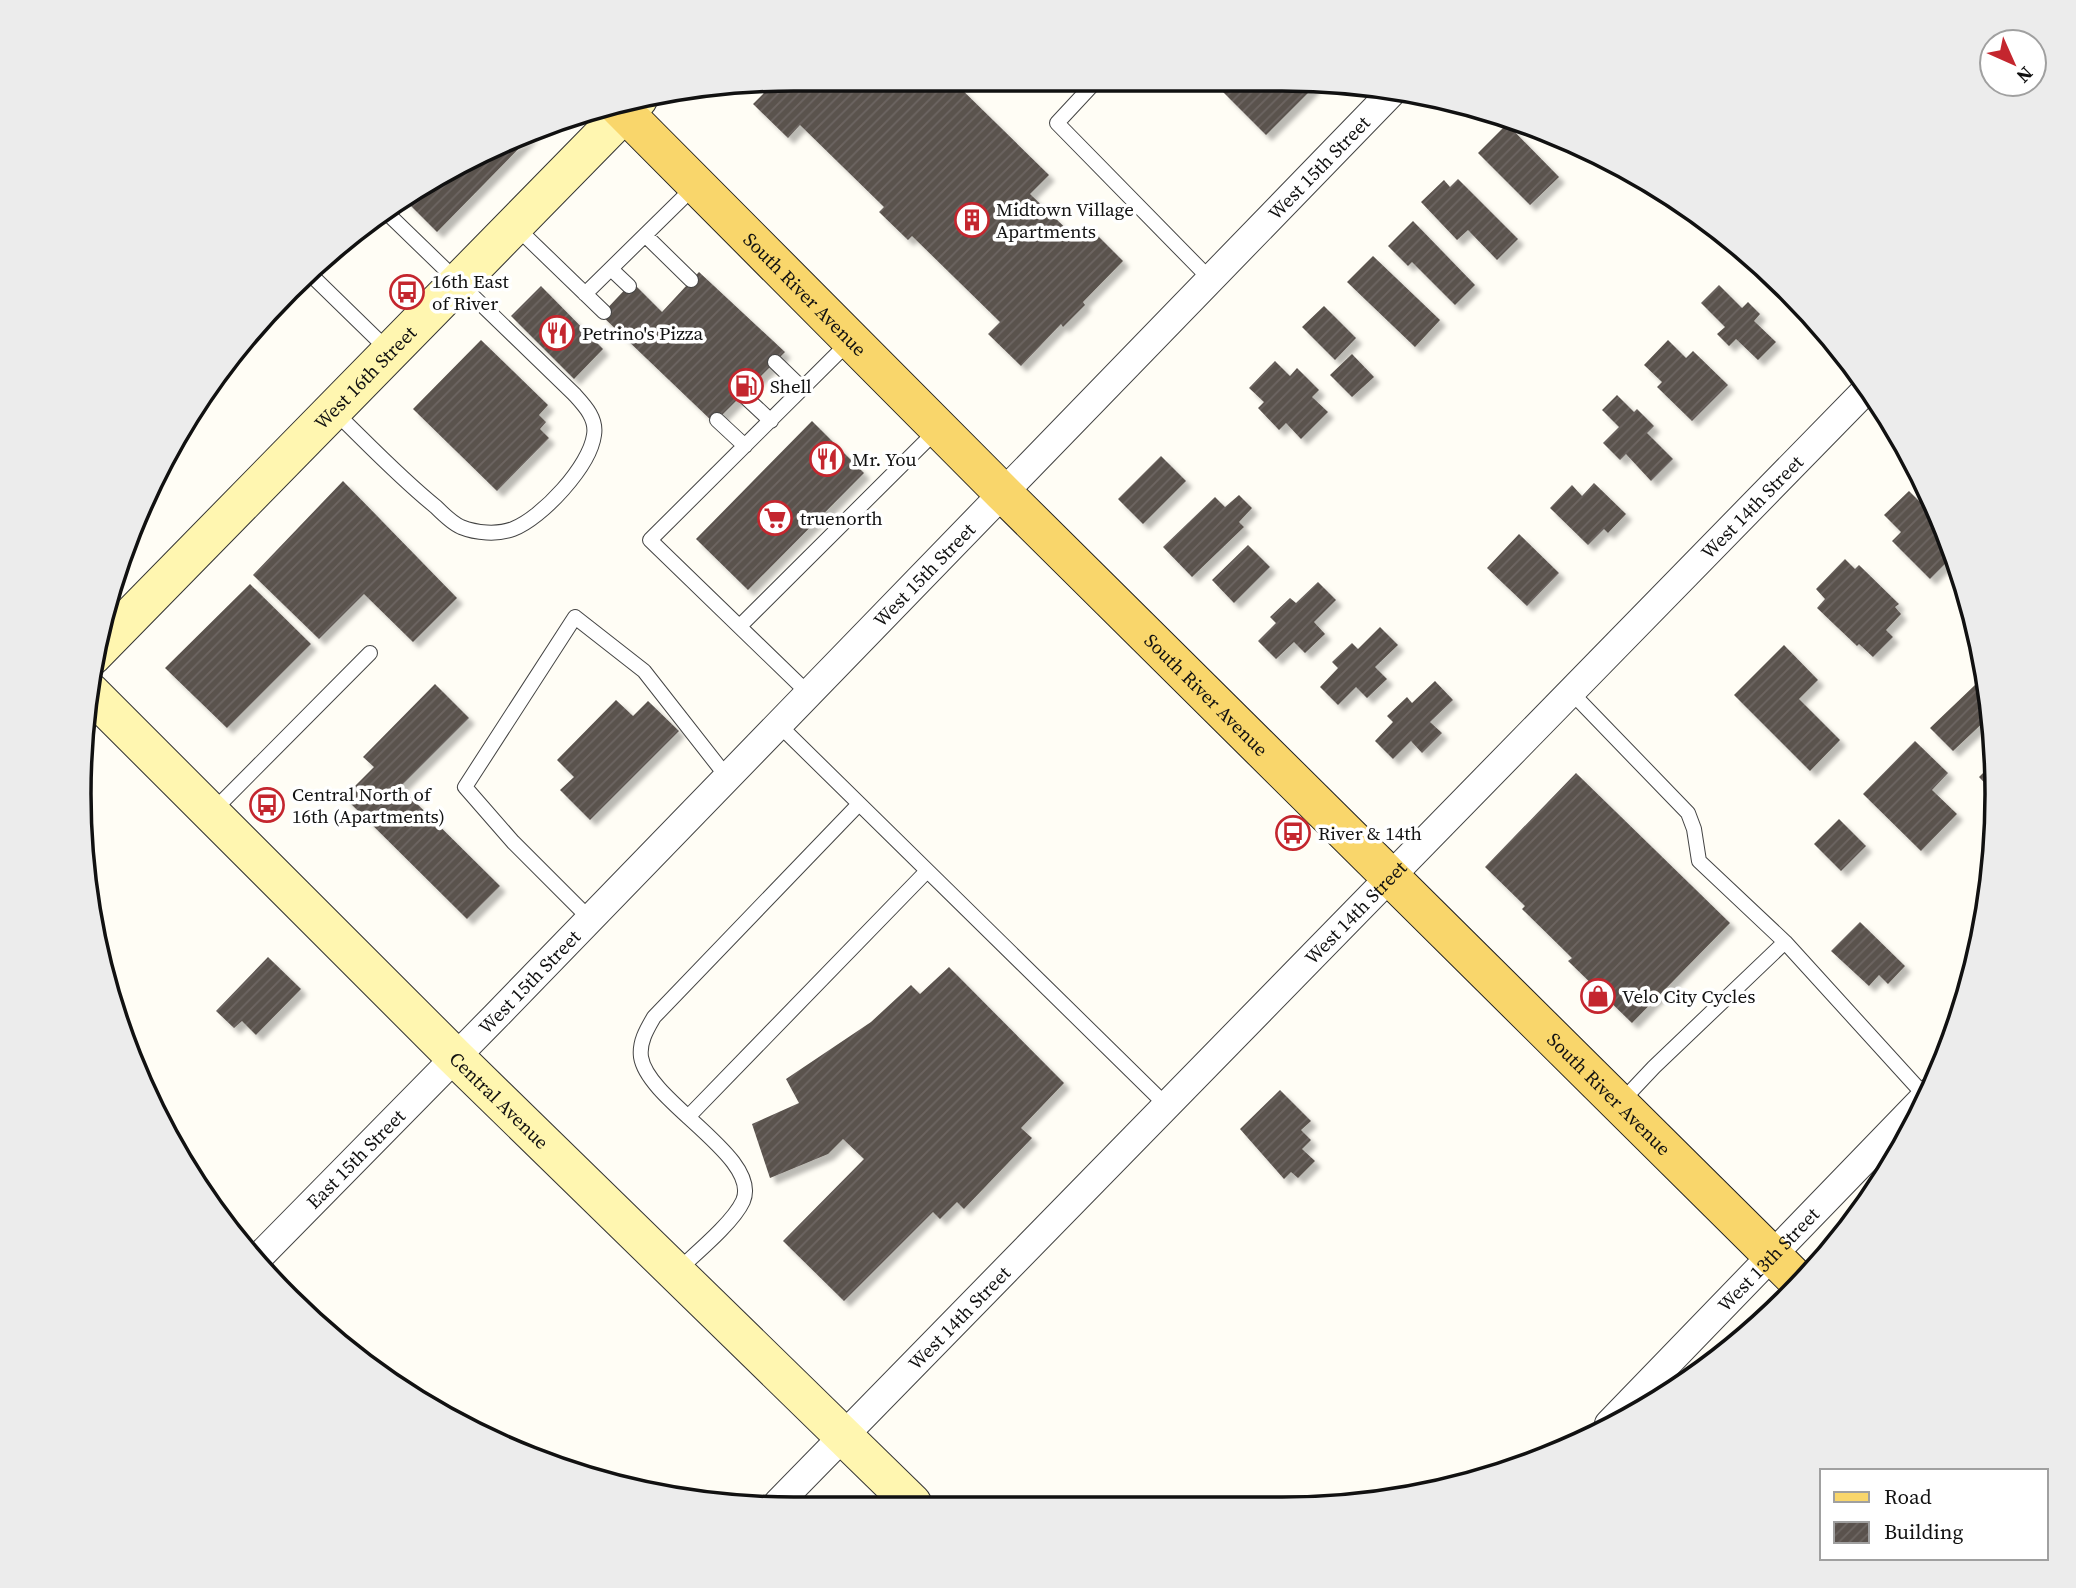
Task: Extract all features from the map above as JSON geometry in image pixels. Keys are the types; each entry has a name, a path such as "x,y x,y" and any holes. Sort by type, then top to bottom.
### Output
{"main road":[{"name":"South River Avenue","path":"631,111 696,185 851,341 1793,1276"}],"street":[{"name":"West 15th Street","path":"455,1057 1385,99"},
{"name":"West 16th Street","path":"109,638 458,283 618,114"},
{"name":"West 14th Street","path":"785,1497 1861,394"},
{"name":"Central Avenue","path":"97,699 455,1057 906,1497"},
{"name":"East 15th Street","path":"262,1254 455,1057"},
{"name":"West 13th Street","path":"1623,1409 1908,1114"}],"lane":[{"path":"1087,91 1056,123 1210,279"},
{"path":"585,294 696,185"},
{"path":"332,410 426,500 458,526 485,533 511,530 531,520 562,490 586,459 595,433 591,412 391,217"},
{"path":"514,225 604,312"},
{"path":"645,235 691,280"},
{"path":"611,269 629,286"},
{"path":"315,279 390,352"},
{"path":"808,692 650,540 851,341"},
{"path":"775,362 803,389"},
{"path":"742,394 771,421"},
{"path":"717,420 744,446"},
{"path":"740,626 939,429"},
{"path":"590,919 513,842 465,787 575,617 643,671 727,777"},
{"path":"211,813 370,653"},
{"path":"1571,692 1688,813 1694,829 1699,861 1784,942 1920,1088"},
{"path":"778,724 1167,1106"},
{"path":"675,1273 737,1212 744,1198 744,1182 736,1166 655,1085 645,1070 640,1054 643,1036 654,1017 858,805"},
{"path":"688,1117 927,871"},
{"path":"1620,1104 1654,1067 1784,942"}],"building":[{"name":"Midtown Village Apartments","path":"963,91 1049,175 1030,194 1078,240 1090,228 1123,261 1083,302 1085,305 1063,327 1061,324 1021,366 988,334 1000,322 912,236 908,240 879,212 884,207 800,125 788,138 753,104 765,92"},
{"path":"1282,91 1309,92 1266,135 1223,92"},
{"path":"1504,127 1508,128 1559,177 1530,205 1478,153"},
{"path":"520,147 437,232 410,205 483,163"},
{"path":"1458,179 1518,239 1497,260 1468,230 1457,240 1421,202 1444,180 1450,187"},
{"path":"1413,221 1475,285 1455,305 1412,262 1408,266 1388,246"},
{"path":"1373,256 1440,320 1415,347 1347,282"},
{"path":"699,272 785,352 714,423 601,315 632,282 662,312"},
{"path":"1719,285 1742,308 1748,302 1760,314 1754,321 1776,342 1758,360 1736,339 1729,346 1717,334 1725,327 1701,303"},
{"name":"Petrino's Pizza","path":"541,286 603,349 574,379 511,316"},
{"path":"1324,306 1356,338 1335,360 1302,327"},
{"path":"481,340 548,405 539,415 546,422 540,429 549,438 497,491 413,409"},
{"path":"1668,340 1686,358 1693,351 1728,385 1692,421 1657,387 1662,382 1644,365"},
{"path":"1352,354 1374,377 1352,397 1330,375"},
{"path":"1275,361 1290,376 1297,368 1319,390 1312,397 1328,412 1301,439 1286,423 1279,430 1258,408 1264,402 1249,388"},
{"path":"1617,395 1634,412 1637,409 1654,426 1647,433 1673,459 1651,481 1626,454 1620,460 1603,443 1619,427 1602,410"},
{"path":"812,421 864,473 748,590 696,539"},
{"path":"1161,456 1186,481 1143,524 1118,499"},
{"path":"343,481 457,598 413,642 364,594 319,639 253,575"},
{"path":"1594,483 1626,514 1608,533 1604,529 1588,545 1550,508 1572,485 1582,496"},
{"path":"1909,491 1922,504 1946,563 1930,579 1892,541 1901,532 1884,515"},
{"path":"1239,495 1252,508 1239,522 1244,527 1192,577 1163,547 1215,497 1225,507"},
{"path":"1519,534 1559,573 1527,606 1487,568"},
{"path":"1248,545 1270,567 1234,603 1212,580"},
{"path":"1845,559 1855,569 1859,565 1899,604 1895,607 1901,614 1886,630 1893,637 1873,657 1859,644 1857,646 1817,608 1825,599 1816,589"},
{"path":"1318,582 1336,600 1314,622 1325,634 1305,653 1294,642 1276,659 1258,641 1276,623 1270,617 1290,598 1296,603"},
{"path":"250,584 311,644 227,728 165,668"},
{"path":"1380,627 1398,645 1375,667 1387,679 1367,698 1356,687 1338,705 1320,687 1338,668 1332,662 1352,643 1358,649"},
{"path":"1784,645 1818,680 1799,699 1840,740 1810,771 1734,695"},
{"path":"1435,681 1453,700 1430,722 1442,733 1422,753 1411,741 1393,759 1375,741 1393,722 1387,716 1407,697 1412,703"},
{"path":"435,684 469,718 400,787 500,886 467,919 344,797 374,767 363,757"},
{"path":"1976,686 1981,725 1953,751 1930,728"},
{"path":"616,700 633,716 648,701 679,731 590,820 560,790 574,777 557,760"},
{"path":"1915,741 1948,773 1932,790 1957,814 1921,851 1863,794"},
{"path":"1576,773 1730,923 1632,1023 1568,961 1572,958 1522,909 1525,906 1485,867"},
{"path":"1839,819 1866,846 1841,871 1814,844"},
{"path":"1860,922 1905,966 1888,984 1879,975 1869,986 1831,951"},
{"path":"268,957 301,989 256,1035 242,1021 234,1028 216,1011"},
{"path":"949,967 1064,1083 1021,1128 1032,1138 964,1209 957,1202 940,1219 933,1212 844,1301 783,1241 864,1159 843,1139 828,1154 770,1178 752,1124 799,1103 786,1079 871,1022 911,985 920,994"},
{"path":"1280,1090 1311,1121 1301,1130 1311,1140 1302,1149 1315,1161 1298,1178 1291,1172 1284,1179 1240,1129"}],"place":[{"name":"Midtown Village Apartments","path":"972,220"},
{"name":"16th East of River","path":"407,292"},
{"name":"Petrino's Pizza","path":"557,333"},
{"name":"Shell","path":"746,386"},
{"name":"Mr. You","path":"827,459"},
{"name":"truenorth","path":"775,518"},
{"name":"Central North of 16th (Apartments)","path":"267,805"},
{"name":"River & 14th","path":"1293,833"},
{"name":"Velo City Cycles","path":"1598,996"}]}
